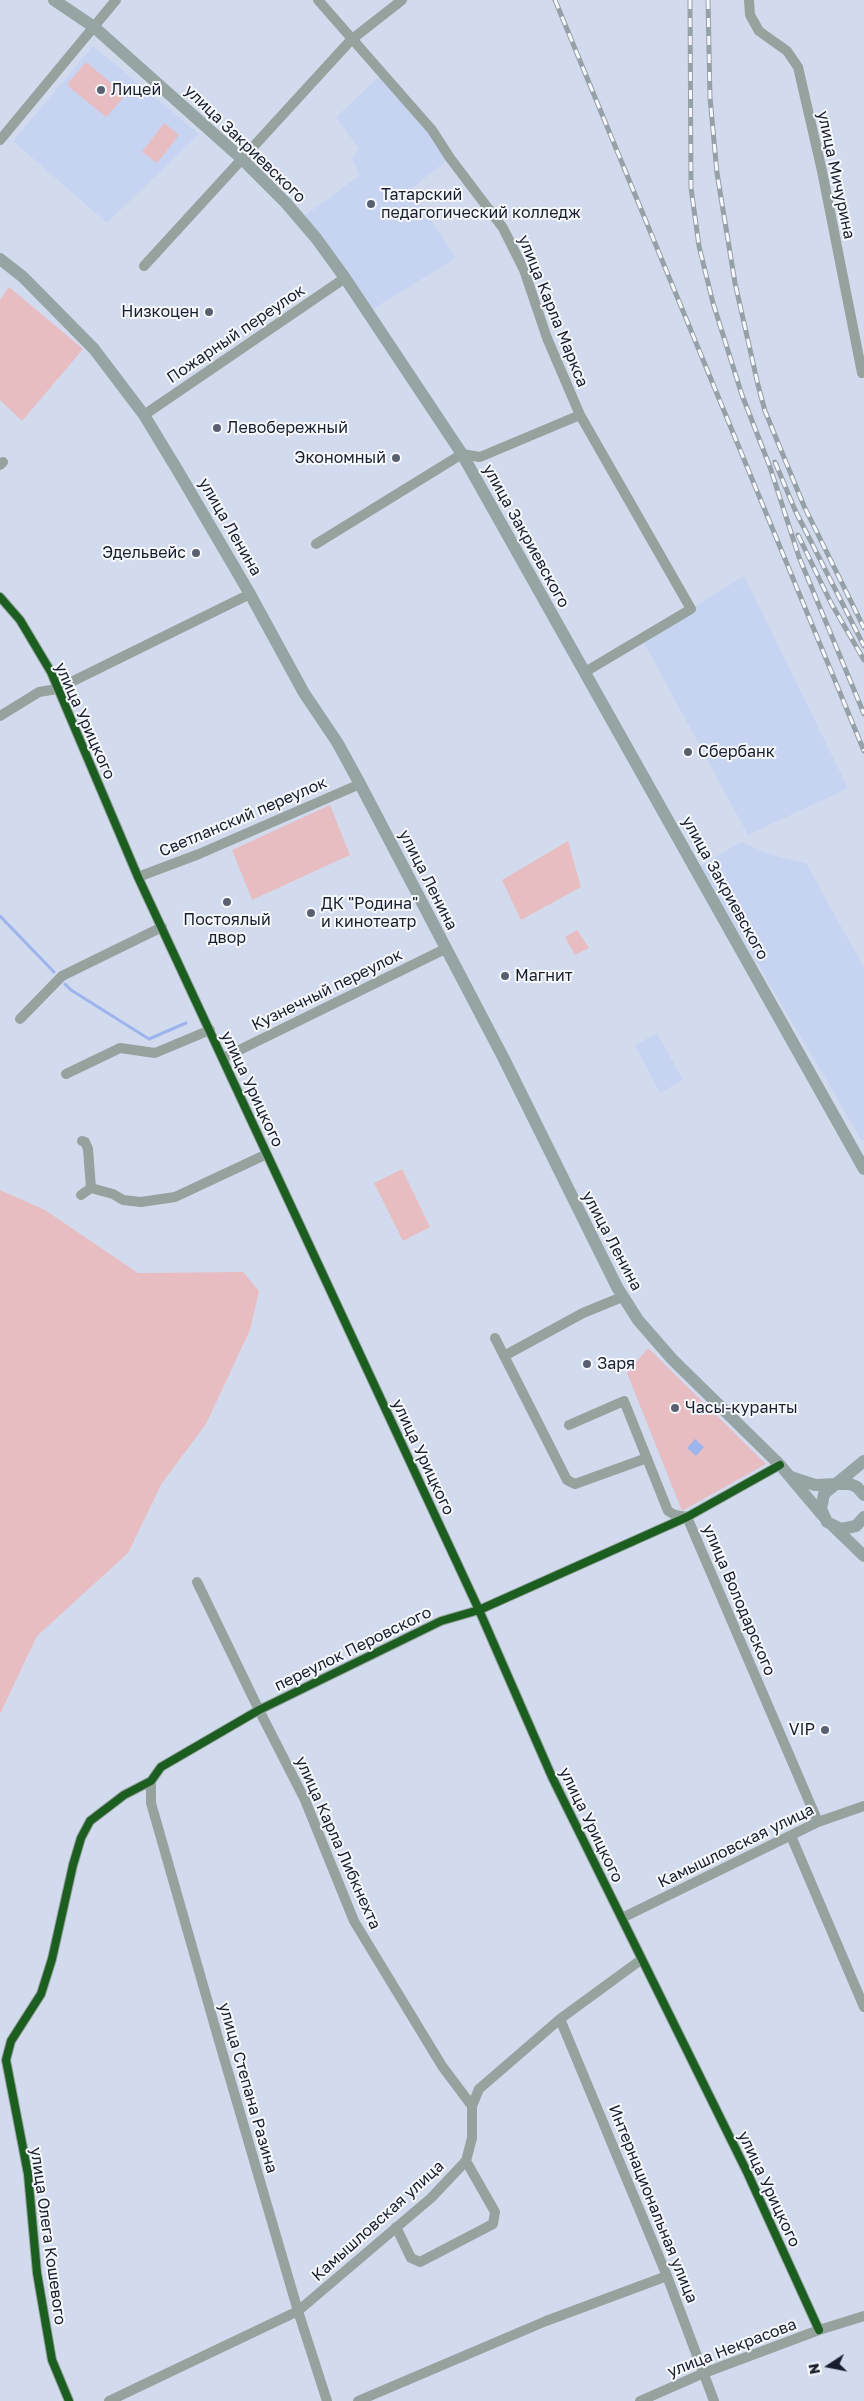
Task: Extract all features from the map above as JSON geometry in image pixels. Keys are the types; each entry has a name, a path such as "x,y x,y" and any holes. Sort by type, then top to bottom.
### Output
{"main road":[{"name":"улица Закриевского","path":"54,0 94,27 241,158 286,203 316,238 345,278 462,454 864,1169"},
{"name":"улица Ленина","path":"0,259 23,278 94,349 144,415 250,594 304,692 337,742 360,784 504,1059 573,1202 622,1296 649,1336 780,1465 823,1516 864,1556"},
{"path":"823,1516 821,1509 824,1494 864,1461"},
{"path":"780,1465 791,1477 804,1482 815,1485 850,1484 857,1487 864,1495"},
{"path":"833,1526 848,1529 856,1526 864,1517"}],"street":[{"path":"0,140 116,0"},
{"name":"улица Карла Маркса","path":"318,0 351,40 432,130 450,158 503,228 524,270 547,338 580,415 691,609 585,672"},
{"path":"144,266 351,40 402,0"},
{"name":"улица Мичурина","path":"749,0 750,15 759,31 787,51 798,68 822,172 862,374"},
{"name":"Пожарный переулок","path":"144,415 345,278"},
{"path":"316,544 462,454 480,458 580,415"},
{"path":"0,716 39,692 57,689 250,594"},
{"name":"улица Урицкого","path":"0,597 20,620 51,672 138,877 478,1610 552,1778 746,2172 820,2330"},
{"name":"Светланский переулок","path":"138,877 199,854 360,784"},
{"path":"20,1019 62,976 162,928"},
{"name":"Кузнечный переулок","path":"223,1058 445,949"},
{"path":"66,1074 120,1048 155,1053 210,1030"},
{"path":"82,1141 85,1142 88,1149 91,1188"},
{"path":"91,1188 132,1201 175,1197 267,1154"},
{"path":"81,1195 91,1188"},
{"path":"504,1356 583,1313 622,1296"},
{"path":"495,1338 514,1370 525,1397 567,1480 575,1484 647,1458"},
{"name":"улица Володарского","path":"569,1425 624,1400 668,1511 675,1515 687,1517 818,1822"},
{"name":"переулок Перовского","path":"90,1821 124,1795 151,1781 162,1767 259,1710 441,1622 478,1610 687,1517 780,1465"},
{"name":"улица Карла Либкнехта","path":"197,1582 305,1800 354,1921 442,2066 472,2106"},
{"name":"улица Степана Разина","path":"151,1781 151,1803 298,2311 327,2401"},
{"name":"Камышловская улица","path":"622,1918 818,1822 864,1806"},
{"name":"улица Олега Кошевого","path":"70,2401 52,2360 38,2273 28,2174 6,2060 11,2041 42,1994 52,1959 73,1865 81,1838 90,1821"},
{"path":"791,1836 864,2007"},
{"name":"Камышловская улица","path":"109,2401 298,2311 431,2198 466,2161 472,2138 472,2106 479,2089 560,2019 642,1959"},
{"name":"Интернациональная улица","path":"560,2019 667,2276 714,2401"},
{"path":"396,2227 411,2258 420,2262 493,2224 495,2212 466,2161"},
{"path":"358,2401 546,2321 667,2276"},
{"name":"улица Некрасова","path":"640,2401 704,2373 820,2330 864,2316"}],"shaded area":[{"name":"Лицей","path":"93,46 199,134 107,223 13,141"},
{"path":"86,62 123,93 124,97 106,117 69,87 68,83"},
{"name":"Татарский педагогический колледж","path":"382,74 450,158 411,189 456,258 368,312 300,219 360,175 352,158 359,149 336,117"},
{"path":"164,123 179,135 157,163 142,152"},
{"path":"9,287 83,349 22,421 0,400 0,300"},
{"path":"744,576 848,788 748,835 642,639"},
{"path":"330,805 350,855 252,900 232,850"},
{"path":"568,841 581,887 521,920 502,880"},
{"path":"741,842 775,856 806,863 864,968 864,1139 862,1141 700,866"},
{"path":"577,930 589,948 575,955 565,937"},
{"path":"657,1033 683,1080 660,1093 635,1045"},
{"path":"402,1169 430,1227 403,1241 374,1183"},
{"path":"0,1190 45,1210 138,1273 243,1272 259,1291 250,1330 206,1424 162,1483 128,1553 37,1636 0,1714"},
{"path":"648,1348 766,1464 682,1511 627,1373"}],"water":[{"path":"695,1439 704,1447 696,1456 687,1448"}],"waterway":[{"path":"0,916 54,972"},
{"path":"65,984 71,990 149,1039 186,1023"}],"railway":[{"path":"555,0 864,751"},
{"path":"690,0 691,188 699,246 713,303 742,395 770,467 799,557 864,714"},
{"path":"708,0 710,98 717,173 735,283 758,385 765,411 804,506 864,628"},
{"path":"775,462 795,510 864,646"},
{"path":"798,535 831,603 864,660"}],"cycle path":[{"path":"0,597 20,620 51,672 138,877 479,1610 552,1777 747,2172 819,2330"},
{"path":"69,2401 52,2360 37,2273 28,2174 6,2060 11,2041 41,1994 52,1959 73,1865 81,1838 90,1821 124,1795 151,1781 161,1767 259,1710 441,1621 479,1610 687,1517 780,1465"}],"place":[{"name":"Лицей","path":"101,90"},
{"name":"Татарский педагогический колледж","path":"371,204"},
{"name":"Низкоцен","path":"209,312"},
{"name":"Левобережный","path":"217,428"},
{"name":"Экономный","path":"396,458"},
{"name":"Эдельвейс","path":"196,553"},
{"name":"Сбербанк","path":"688,752"},
{"name":"Постоялый двор","path":"227,902"},
{"name":"ДК \"Родина\" и кинотеатр","path":"311,913"},
{"name":"Магнит","path":"505,976"},
{"name":"Заря","path":"587,1364"},
{"name":"Часы-куранты","path":"675,1408"},
{"name":"VIP","path":"825,1730"}]}
